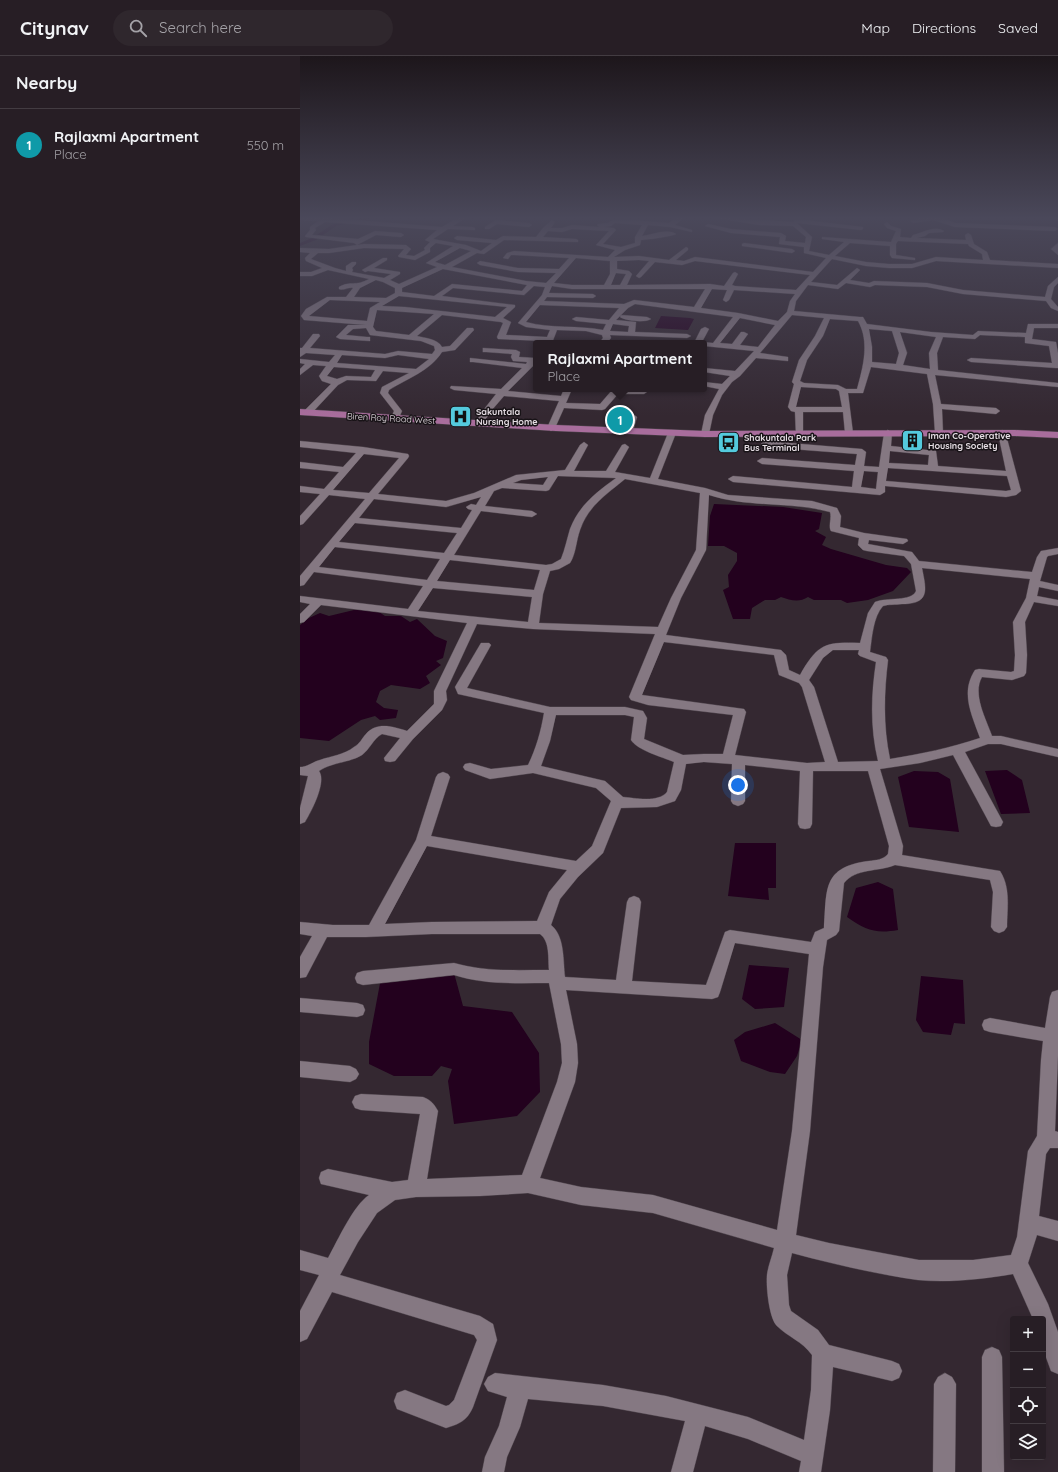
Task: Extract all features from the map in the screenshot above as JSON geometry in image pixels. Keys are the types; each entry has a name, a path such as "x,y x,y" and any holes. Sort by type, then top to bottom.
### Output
{"main road":[{"name":"Biren Roy Road West","path":"303,413 551,428 705,434 766,439 799,434 849,433 1002,433 1058,435"}],"street":[{"path":"348,298 358,287 367,283"},
{"path":"389,283 398,290 435,298 525,306 624,308"},
{"path":"408,283 388,300 376,306 370,322 373,332 431,341 437,345 437,354"},
{"path":"414,283 423,285"},
{"path":"435,298 455,283"},
{"path":"526,283 572,287 710,286 798,292"},
{"path":"726,300 731,283"},
{"path":"705,434 709,415 718,395 729,380 737,374 770,339 780,324 790,313 792,301 799,294 798,292 806,283"},
{"path":"807,283 838,287 840,283"},
{"path":"861,283 870,285 874,283"},
{"path":"876,283 927,285 964,292 1048,299"},
{"path":"1053,283 1050,286 1048,299 1053,307 1058,309"},
{"path":"529,315 525,306 524,293 532,284"},
{"path":"341,288 348,285 358,287"},
{"path":"497,319 544,295 550,285"},
{"path":"452,286 524,293"},
{"path":"665,300 671,286"},
{"path":"696,310 710,286"},
{"path":"544,295 593,296"},
{"path":"370,322 307,313 329,298 388,300"},
{"path":"605,340 607,338 605,333 611,323 624,308 630,303 634,302 665,300 696,310 738,315 780,324"},
{"path":"474,302 471,306 490,308"},
{"path":"322,303 400,308 497,319 507,322"},
{"path":"410,338 440,313"},
{"path":"790,313 860,319 864,326 869,353 868,364 860,391 844,391 838,387 798,384"},
{"path":"529,315 516,315 507,322 501,337 537,340"},
{"path":"529,315 523,324 554,328 593,326 611,323 633,324 631,334"},
{"path":"716,344 738,315"},
{"path":"617,316 647,319"},
{"path":"828,316 819,336 803,360 796,380 798,384 792,407 799,410 847,410"},
{"path":"367,339 340,337 351,327 370,322"},
{"path":"577,322 593,326 605,333 631,334 654,340 688,340"},
{"path":"864,326 973,337 975,337 978,333 1028,342 1054,344 1057,353 1058,375"},
{"path":"1028,342 1031,326 1058,326"},
{"path":"549,340 554,328"},
{"path":"700,340 705,329"},
{"path":"895,329 901,343 904,356 898,367"},
{"path":"394,418 398,411 384,394 385,389 417,372 437,354 452,348 470,330"},
{"path":"939,433 937,406 931,375 933,372 933,353 940,334"},
{"path":"301,352 316,336"},
{"path":"722,336 742,336 735,346"},
{"path":"707,344 735,346 785,359"},
{"path":"486,350 516,352 516,359 533,362"},
{"path":"301,352 340,352 385,356 398,353 437,354"},
{"path":"336,383 323,378 340,352"},
{"path":"300,360 331,365 417,372"},
{"path":"473,360 533,362"},
{"path":"971,360 1057,366"},
{"path":"300,374 312,362"},
{"path":"479,423 484,413 502,392 533,362"},
{"path":"868,364 1058,384"},
{"path":"303,413 336,383 346,378 373,379 381,368"},
{"path":"707,370 737,374"},
{"path":"707,384 724,387"},
{"path":"454,388 502,392 602,407 615,392"},
{"path":"844,391 849,433"},
{"path":"551,428 567,392"},
{"path":"937,406 996,411"},
{"path":"799,410 799,434"},
{"path":"629,431 633,417"},
{"path":"653,481 672,433"},
{"path":"760,471 856,490 880,492 888,433"},
{"path":"882,483 1012,493 1016,491 1002,433"},
{"path":"760,471 766,439 862,452 856,490"},
{"path":"300,444 405,456 300,583"},
{"path":"569,472 584,445"},
{"path":"609,474 625,447"},
{"path":"886,448 933,453 933,469"},
{"path":"302,517 327,492 363,450"},
{"path":"300,466 346,470"},
{"path":"733,479 760,471 860,468 933,469 1011,474"},
{"path":"446,504 464,500 519,477 569,472 609,474 705,491 727,498 812,504 830,508 834,510 836,516 835,529 864,536 903,541"},
{"path":"502,485 546,488 555,473"},
{"path":"333,544 546,568 555,567 566,561 577,522 585,508 592,499 624,476"},
{"path":"300,489 532,514"},
{"path":"411,613 490,489"},
{"path":"705,491 701,550 676,598 635,697 639,700 740,712 734,760 738,801"},
{"path":"353,520 464,531"},
{"path":"495,1384 520,1389 582,1393 663,1406 698,1414 749,1429 812,1463 820,1400 823,1354 817,1344 805,1333 783,1318 779,1305 778,1274 801,1131 818,949 820,936 832,930 837,881 844,874 857,867 890,862 895,856 896,846 879,765 878,703 882,660 864,654 874,610 879,604 885,602 909,601 920,595 916,564 905,553 865,547 864,536"},
{"path":"987,740 974,700 973,682 979,673 1012,676 1020,673 1021,655 1019,622 1031,598 1042,557 1045,553 1058,551"},
{"path":"916,564 1035,580 1058,588"},
{"path":"533,626 538,594 546,568"},
{"path":"312,569 429,584 538,594"},
{"path":"1031,598 1058,603"},
{"path":"300,599 360,608 473,621 661,634 777,652 780,655 783,672 803,680 808,687 833,767"},
{"path":"300,620 319,601"},
{"path":"390,758 440,704 442,696 440,691 473,621"},
{"path":"486,645 474,662 461,687 462,690 550,711 625,711 640,714 641,718 637,740 639,743 663,751 682,760 704,758 807,767 879,765 920,759 957,750 987,740 1001,740 1058,753"},
{"path":"803,680 818,657 829,647 865,646"},
{"path":"454,661 474,662"},
{"path":"533,769 540,755 549,724 550,711"},
{"path":"305,771 322,763 338,760 357,752 362,749 375,732 380,730 409,736"},
{"path":"957,750 996,822"},
{"path":"542,928 554,896 579,867 598,849 612,809 620,802 661,802 669,800 673,795 682,760"},
{"path":"470,767 490,774 533,769 600,784 620,802"},
{"path":"805,824 807,767"},
{"path":"300,819 308,806 315,778 315,774 305,771"},
{"path":"374,932 423,840 436,804 443,777"},
{"path":"423,840 579,867"},
{"path":"892,859 995,875 1000,890 999,927"},
{"path":"623,986 634,902"},
{"path":"300,928 322,932 374,932 432,928 542,928 548,930 552,936 559,998 569,1044 570,1063 566,1082 528,1184"},
{"path":"300,972 322,932"},
{"path":"363,978 454,969 466,974 557,979 623,986 712,992 730,936 818,949"},
{"path":"1058,997 1050,1060 1052,1140 1037,1151 1027,1237 1018,1264 1041,1311 1058,1364"},
{"path":"300,1006 358,1010"},
{"path":"990,1025 1053,1036"},
{"path":"300,1069 350,1074"},
{"path":"361,1102 423,1105 429,1111 416,1188"},
{"path":"328,1178 392,1191 416,1188 480,1187 528,1184 581,1196 653,1204 784,1242 829,1253 919,1270 973,1270 1018,1264"},
{"path":"300,1332 351,1235 370,1206 392,1191"},
{"path":"1029,1223 1058,1231"},
{"path":"300,1260 330,1275 480,1326 486,1331 487,1340 462,1407 456,1414 446,1417 405,1401"},
{"path":"823,1354 892,1370"},
{"path":"992,1357 993,1472"},
{"path":"944,1472 945,1384"},
{"path":"493,1472 496,1457 509,1427 520,1389"},
{"path":"682,1472 698,1414"}],"shaded area":[{"path":"661,316 694,319 688,330 655,328"},
{"path":"714,504 783,507 822,513 819,529 815,531 826,537 822,545 886,565 907,568 911,572 893,591 868,600 847,603 841,600 814,600 808,597 801,600 791,600 781,597 775,600 765,600 752,608 750,619 733,619 723,590 729,587 728,575 737,561 737,553 724,546 708,546 710,516"},
{"path":"354,610 376,610 385,616 401,616 410,622 417,619 435,636 447,641 443,658 436,661 441,665 426,676 430,683 420,689 391,685 380,691 376,702 384,708 398,710 396,718 380,720 375,716 361,720 329,741 300,738 300,625 309,618 320,613 329,616"},
{"path":"1007,770 1022,780 1030,813 1001,814 985,771"},
{"path":"914,771 938,772 950,779 959,832 909,827 898,777"},
{"path":"735,843 776,843 776,888 768,888 769,900 728,896"},
{"path":"878,882 893,889 898,930 871,930 847,917 856,888"},
{"path":"749,965 789,968 784,1007 755,1009 742,999"},
{"path":"454,973 463,1006 512,1012 539,1053 540,1092 517,1116 454,1124 448,1081 452,1069 441,1066 432,1076 394,1076 369,1064 369,1042 381,978"},
{"path":"921,976 963,980 965,1024 954,1023 951,1035 923,1032 916,1020"},
{"path":"775,1023 802,1040 797,1056 785,1074 770,1072 741,1061 734,1040 745,1032"}],"building":[{"path":"618,414 628,415 622,426 612,425"}],"place":[{"name":"Sakuntala Nursing Home","path":"461,416"},
{"name":"Rajlaxmi Apartment","path":"620,420"},
{"name":"Iman Co-Operative Housing Society","path":"913,440"},
{"name":"Shakuntala Park Bus Terminal","path":"728,442"}]}
